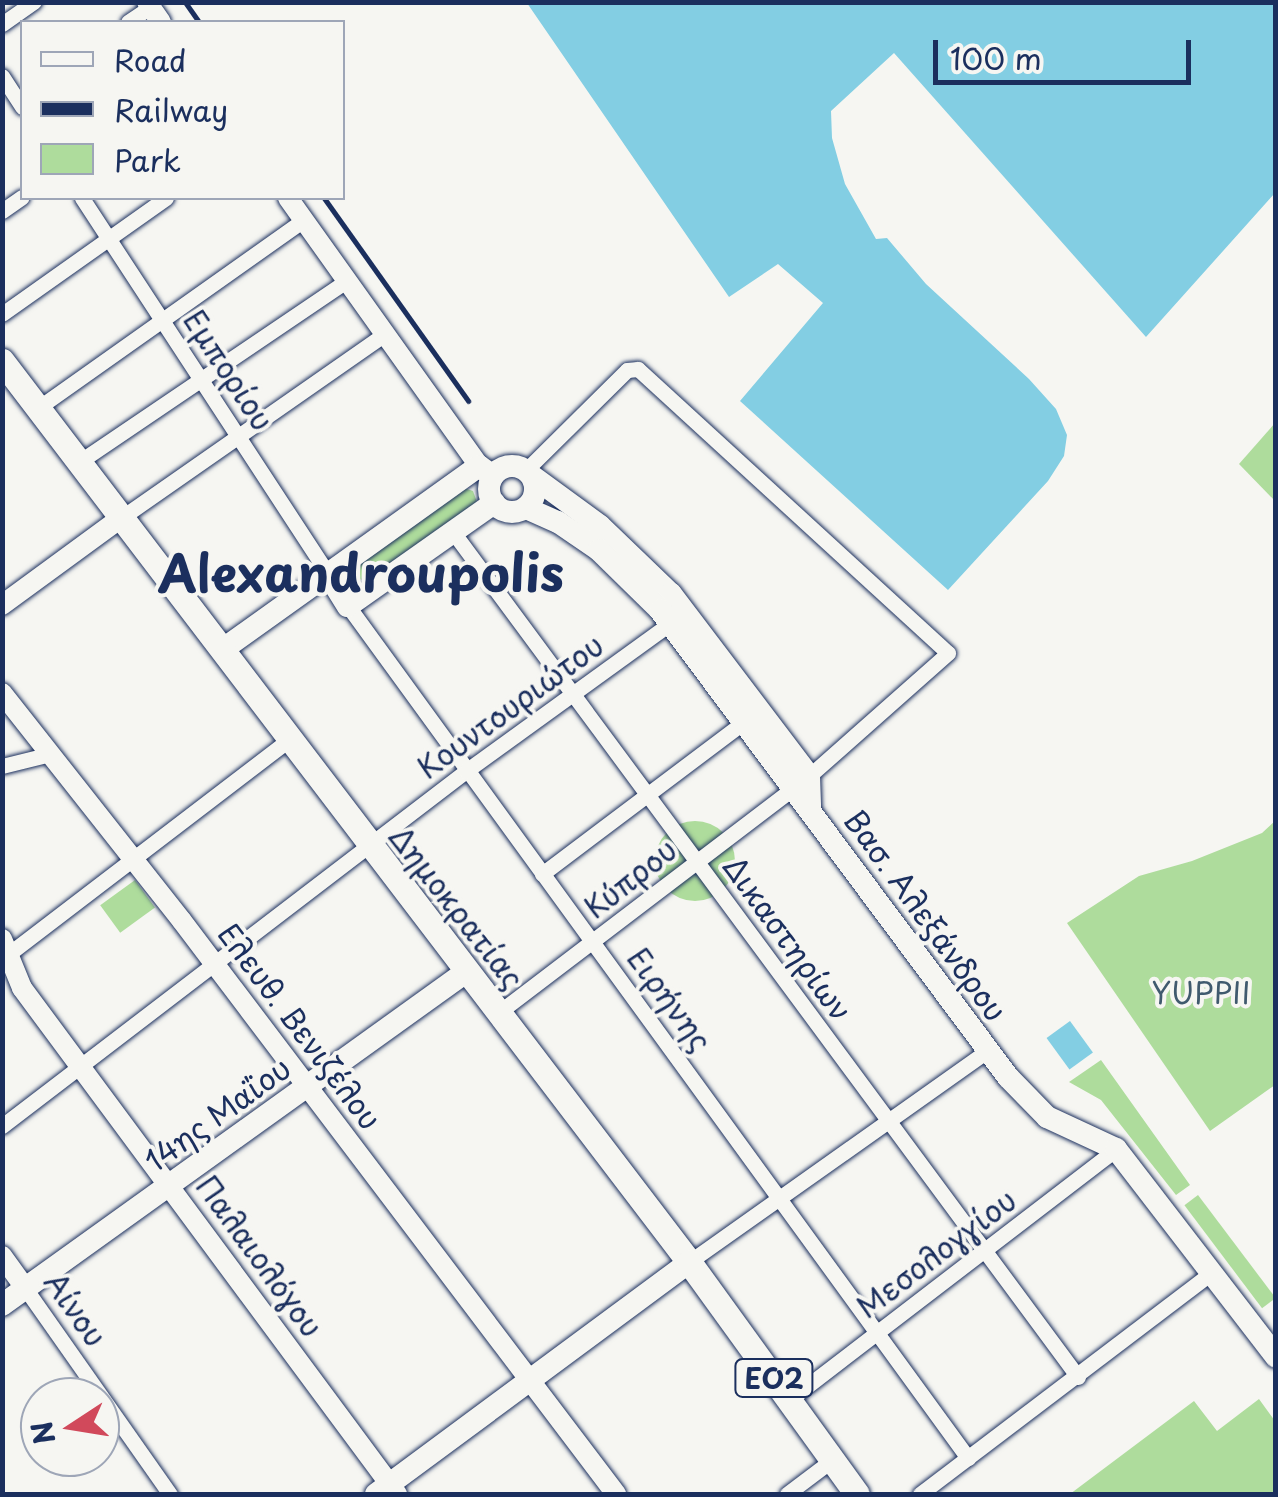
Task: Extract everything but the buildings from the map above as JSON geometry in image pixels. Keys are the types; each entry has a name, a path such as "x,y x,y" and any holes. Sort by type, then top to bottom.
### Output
{"main road":[{"name":"Δημοκρατίας","path":"2,360 690,1262 858,1494"},
{"path":"222,650 327,573 486,471 505,467 529,473 536,489 526,508 513,512 494,504 486,471"},
{"name":"Βασ. Αλεξάνδρου","path":"529,473 600,526 677,617 802,781 810,807 988,1050 1047,1116 1116,1149 1276,1357"},
{"path":"348,606 494,504"},
{"name":"Βασ. Αλεξάνδρου","path":"526,508 558,522 599,550 677,617 746,720 802,781"},
{"name":"Ειρήνης","path":"327,573 348,606"},
{"name":"14ης Μαΐου","path":"2,1306 466,972"},
{"path":"388,1491 529,1378 690,1262"}],"street":[{"path":"2,24 34,2"},
{"path":"2,76 20,99"},
{"name":"Εμπορίου","path":"83,200 327,573"},
{"path":"2,314 163,200"},
{"path":"289,200 486,471"},
{"path":"38,408 304,220"},
{"path":"79,462 346,281"},
{"path":"2,604 385,334"},
{"name":"Κύπρου","path":"498,1013 802,781 948,653 635,368 624,373 529,473"},
{"name":"Δικαστηρίων","path":"453,532 1078,1377"},
{"name":"Ειρήνης","path":"348,606 968,1458"},
{"name":"Κουντουριώτου","path":"2,1126 466,771 677,617"},
{"name":"Ελευθ. Βενιζέλου","path":"2,693 136,860 616,1494"},
{"path":"542,874 746,720"},
{"path":"4,947 136,860 289,740"},
{"path":"2,766 51,754"},
{"name":"Παλαιολόγου","path":"4,947 22,988 171,1186 388,1491"},
{"path":"690,1262 988,1050"},
{"name":"Μεσολογγίου","path":"789,1400 1116,1149"},
{"name":"Αίνου","path":"2,1256 170,1494"},
{"path":"920,1494 1212,1272"},
{"path":"787,1494 832,1460"}],"green space":[{"path":"1275,423 1275,501 1239,464"},
{"path":"464,488 473,491 478,505 369,582 352,577 351,567"},
{"path":"687,821 703,821 717,827 729,839 735,861 729,883 717,895 703,901 687,901 673,895 661,883 655,869 655,853 661,839 673,827"},
{"name":"YUPPII","path":"1275,821 1275,1085 1210,1131 1067,923 1139,876 1192,861 1262,833"},
{"path":"135,880 155,908 120,933 100,905"},
{"path":"1101,1060 1190,1185 1176,1195 1101,1100 1069,1082"},
{"path":"1198,1195 1276,1298 1262,1308 1184,1205"},
{"path":"1259,1399 1275,1421 1275,1494 1070,1494 1194,1401 1217,1431"}],"water":[{"path":"527,3 1275,3 1275,193 1146,337 894,53 831,111 832,138 845,184 876,239 887,238 926,284 1029,379 1056,409 1067,435 1064,456 1048,481 948,590 740,401 823,303 778,264 729,297"},
{"path":"1070,1021 1093,1053 1069,1070 1047,1038"}],"ferry route":[{"path":"1273,2 1276,5"}],"railway":[{"path":"185,2 198,20"},
{"path":"325,200 468,401"}],"district":[{"name":"Alexandroupolis","path":"361,572"}]}
